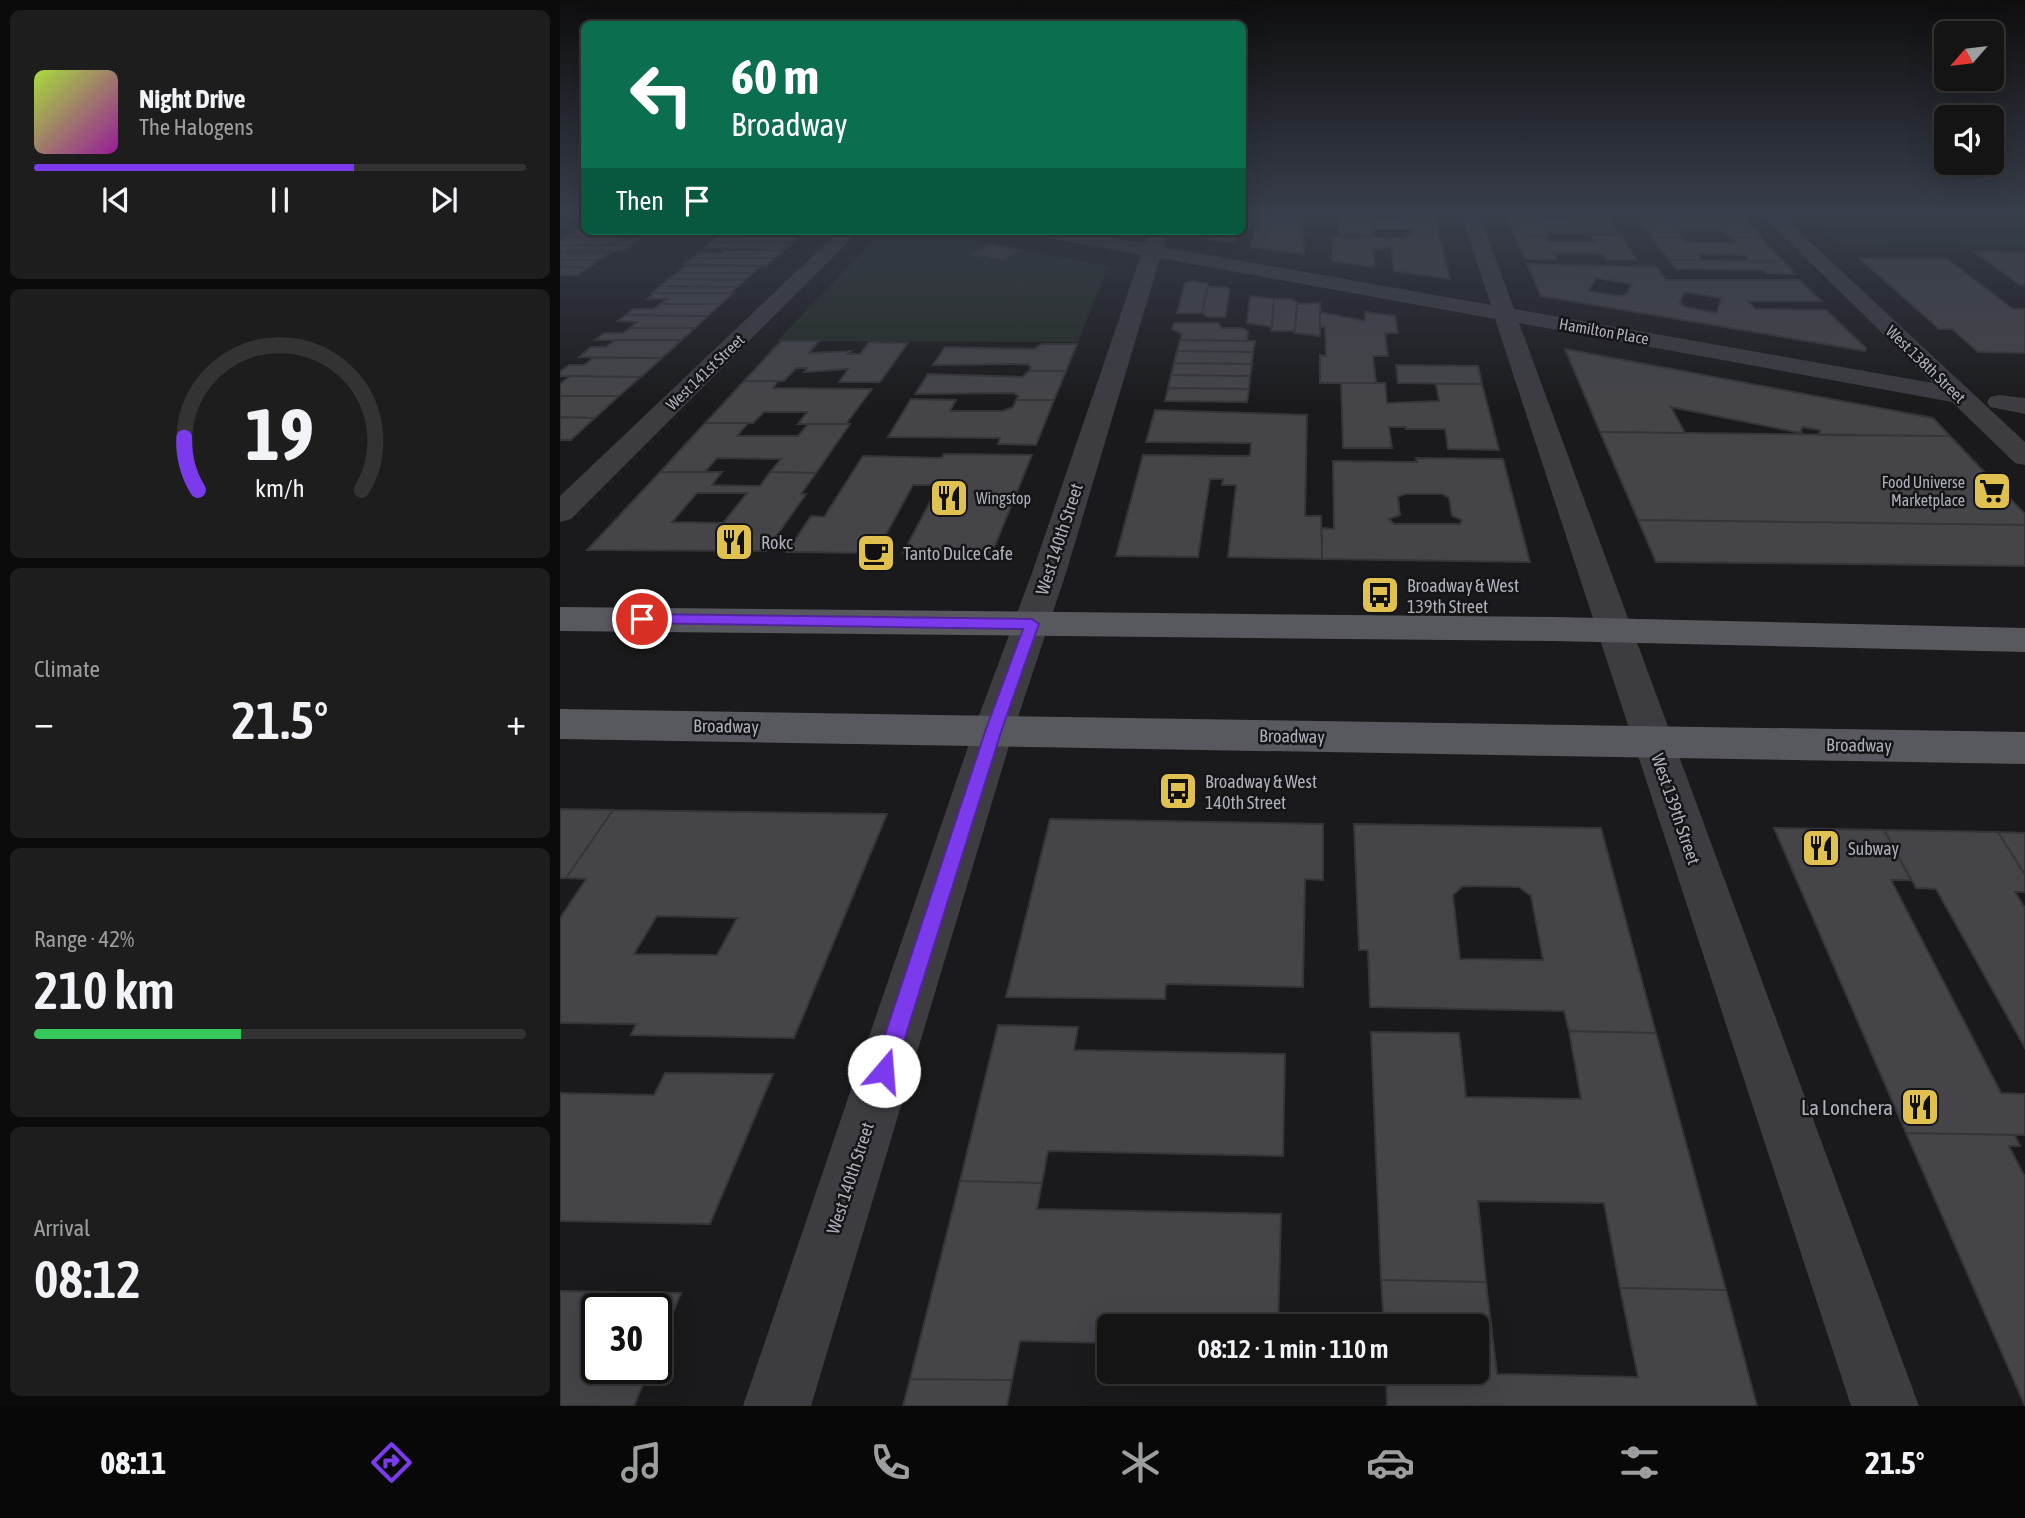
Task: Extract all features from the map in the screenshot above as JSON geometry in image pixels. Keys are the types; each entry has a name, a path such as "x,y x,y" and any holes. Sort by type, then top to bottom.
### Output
{"main road":[{"path":"560,618 1615,630 2025,640"},
{"name":"Broadway","path":"560,724 994,729 2025,748"}],"street":[{"name":"West 141st Street","path":"560,513 803,277"},
{"name":"West 140th Street","path":"777,1406 994,729 1032,624 1144,277"},
{"name":"Hamilton Place","path":"1326,277 1505,314 1958,395"},
{"name":"West 139th Street","path":"1492,277 1885,1406"},
{"name":"West 138th Street","path":"1835,277 2025,457"},
{"path":"1999,402 2025,406"}],"shaded area":[{"path":"839,277 1104,277 1078,342 777,341"}],"building":[{"path":"672,277 749,277 745,280 669,279"},
{"path":"1533,277 1800,280 1821,301 1748,301 1755,309 1826,310 1866,348 1865,351 1541,296","holes":["1596,278 1632,284 1627,294 1620,296 1589,291","1684,292 1721,298 1717,313 1686,307 1680,303"]},
{"path":"1880,277 1970,277 2013,309 2025,309 2025,353 1978,352 1952,329 1939,329"},
{"path":"2009,277 2025,277 2025,285 2020,285"},
{"path":"669,279 745,280 737,287 660,286"},
{"path":"1185,283 1208,283 1202,313 1177,313"},
{"path":"660,286 737,287 730,293 652,293"},
{"path":"1208,287 1227,287 1230,290 1225,317 1208,317 1202,313"},
{"path":"654,293 733,293 721,304 660,304 667,299 647,299"},
{"path":"1250,296 1274,299 1272,327 1247,323"},
{"path":"1274,299 1291,299 1297,302 1295,331 1271,331"},
{"path":"1320,303 1320,336 1295,333 1297,304"},
{"path":"660,304 721,304 708,316 626,315 633,309 654,309"},
{"path":"1320,312 1365,321 1365,312 1395,316 1398,333 1385,333 1388,356 1373,356 1376,383 1320,383 1320,355 1326,356 1325,327 1320,327"},
{"path":"626,315 708,316 695,328 630,328 637,322 618,321"},
{"path":"1174,323 1218,323 1222,328 1241,328 1248,331 1247,341 1180,340 1182,334 1172,329"},
{"path":"630,328 695,328 682,340 595,340 604,333 623,333"},
{"path":"615,340 682,340 662,358 579,357 591,347 606,347"},
{"path":"1180,340 1255,341 1253,352 1177,351"},
{"path":"781,341 819,341 809,353 851,351 848,354 860,354 869,342 908,343 880,382 839,382 848,369 804,372 807,368 796,368 784,381 744,381"},
{"path":"1042,344 1077,344 1066,371 1029,371 1031,367 1028,364 933,365 945,347 1034,349"},
{"path":"1565,349 1933,418 1950,436 1819,435 1820,430 1802,427 1801,433 1671,407 1685,433 1600,432"},
{"path":"1177,351 1253,352 1252,364 1174,363"},
{"path":"593,358 662,358 641,377 560,376 560,372 569,365 584,365"},
{"path":"1174,363 1252,364 1250,376 1171,375"},
{"path":"1396,365 1478,366 1482,384 1398,383"},
{"path":"1029,371 1066,371 1054,400 1016,400 1018,396 1014,393 915,394 928,374 1022,377"},
{"path":"1171,375 1250,376 1249,389 1168,388"},
{"path":"570,376 641,377 619,396 560,396 560,384"},
{"path":"744,381 778,381 773,388 872,389 846,424 798,424 807,412 764,412 753,423 705,423"},
{"path":"1341,383 1385,383 1387,403 1439,401 1436,384 1482,384 1499,450 1448,449 1445,429 1406,427 1389,427 1392,448 1343,448"},
{"path":"1168,388 1249,389 1247,402 1165,401"},
{"path":"560,396 619,396 595,418 560,417"},
{"path":"911,399 956,400 950,411 1003,411 1013,407 1016,400 1054,400 1036,445 998,444 1000,438 888,437"},
{"path":"1155,410 1307,415 1305,516 1321,516 1322,559 1228,557 1236,485 1222,485 1223,479 1210,479 1198,557 1116,556 1143,455 1250,456 1251,443 1146,442"},
{"path":"560,417 595,418 571,440 560,440"},
{"path":"705,423 748,423 737,436 798,436 808,424 850,424 816,473 770,472 781,459 717,458 705,472 660,472"},
{"path":"1600,432 1950,436 2025,514 2025,525 1638,520"},
{"path":"944,454 1032,455 992,553 903,553 939,485 913,485 876,553 787,552 811,516 824,517 863,456 942,458"},
{"path":"1416,458 1503,459 1530,562 1322,559 1322,528 1334,529 1333,461 1417,462","holes":["1405,494 1442,494 1449,498 1452,516 1462,520 1460,524 1394,524 1389,519 1400,515 1398,497"]},
{"path":"660,472 722,472 712,485 760,486 770,472 816,473 801,494 806,494 766,551 587,550","holes":["697,493 747,493 723,523 672,522"]},
{"path":"1638,520 2025,525 2025,566 1656,562"},
{"path":"560,809 613,810 566,878 560,878"},
{"path":"613,810 887,814 794,1038 631,1035 636,1024 560,1023 560,918 586,879 566,878","holes":["657,916 737,918 717,955 634,954"]},
{"path":"1050,819 1323,824 1323,880 1305,879 1303,987 1166,984 1165,999 1006,997"},
{"path":"1354,824 1601,828 1656,1033 1569,1031 1564,1011 1370,1007 1368,950 1359,950","holes":["1463,886 1519,887 1531,896 1543,960 1460,959 1453,895"]},
{"path":"1774,828 1884,830 1911,880 1891,880 2001,1093 2025,1094 2025,1135 1906,1133"},
{"path":"1884,830 1998,832 2025,875 2025,892 2015,892 2025,908 2025,1048 1936,889 1916,888"},
{"path":"1998,832 2025,833 2025,875"},
{"path":"998,1025 1078,1027 1074,1050 1285,1054 1283,1156 1048,1151 1042,1183 960,1181"},
{"path":"1569,1031 1656,1033 1726,1290 1620,1288 1604,1203 1478,1201 1486,1282 1381,1280 1371,1032 1459,1033 1466,1097 1581,1099"},
{"path":"665,1073 773,1074 710,1224 560,1221 560,1093 654,1095"},
{"path":"1906,1133 2015,1135 2020,1146 2009,1146 2025,1177 2025,1406"},
{"path":"960,1181 1042,1183 1037,1209 1281,1214 1278,1314 1097,1314 1097,1343 1020,1341 1012,1380 910,1379"},
{"path":"1381,1280 1486,1282 1497,1374 1638,1377 1620,1288 1726,1290 1757,1406 1387,1406 1386,1384 1489,1384 1489,1314 1383,1314"},
{"path":"560,1291 681,1293 672,1315 672,1293 581,1293 581,1384 643,1384 634,1406 560,1406"},
{"path":"910,1379 1012,1380 1007,1406 903,1406"}],"place":[{"name":"Food Universe Marketplace","path":"1992,491"},
{"name":"Wingstop","path":"949,498"},
{"name":"Rokc","path":"734,542"},
{"name":"Tanto Dulce Cafe","path":"876,553"},
{"name":"Broadway & West 139th Street","path":"1380,595"},
{"name":"Broadway & West 140th Street","path":"1178,791"},
{"name":"Subway","path":"1821,848"},
{"name":"La Lonchera","path":"1920,1107"}],"route":[{"path":"642,619 1032,624 994,729 884,1071"}]}
